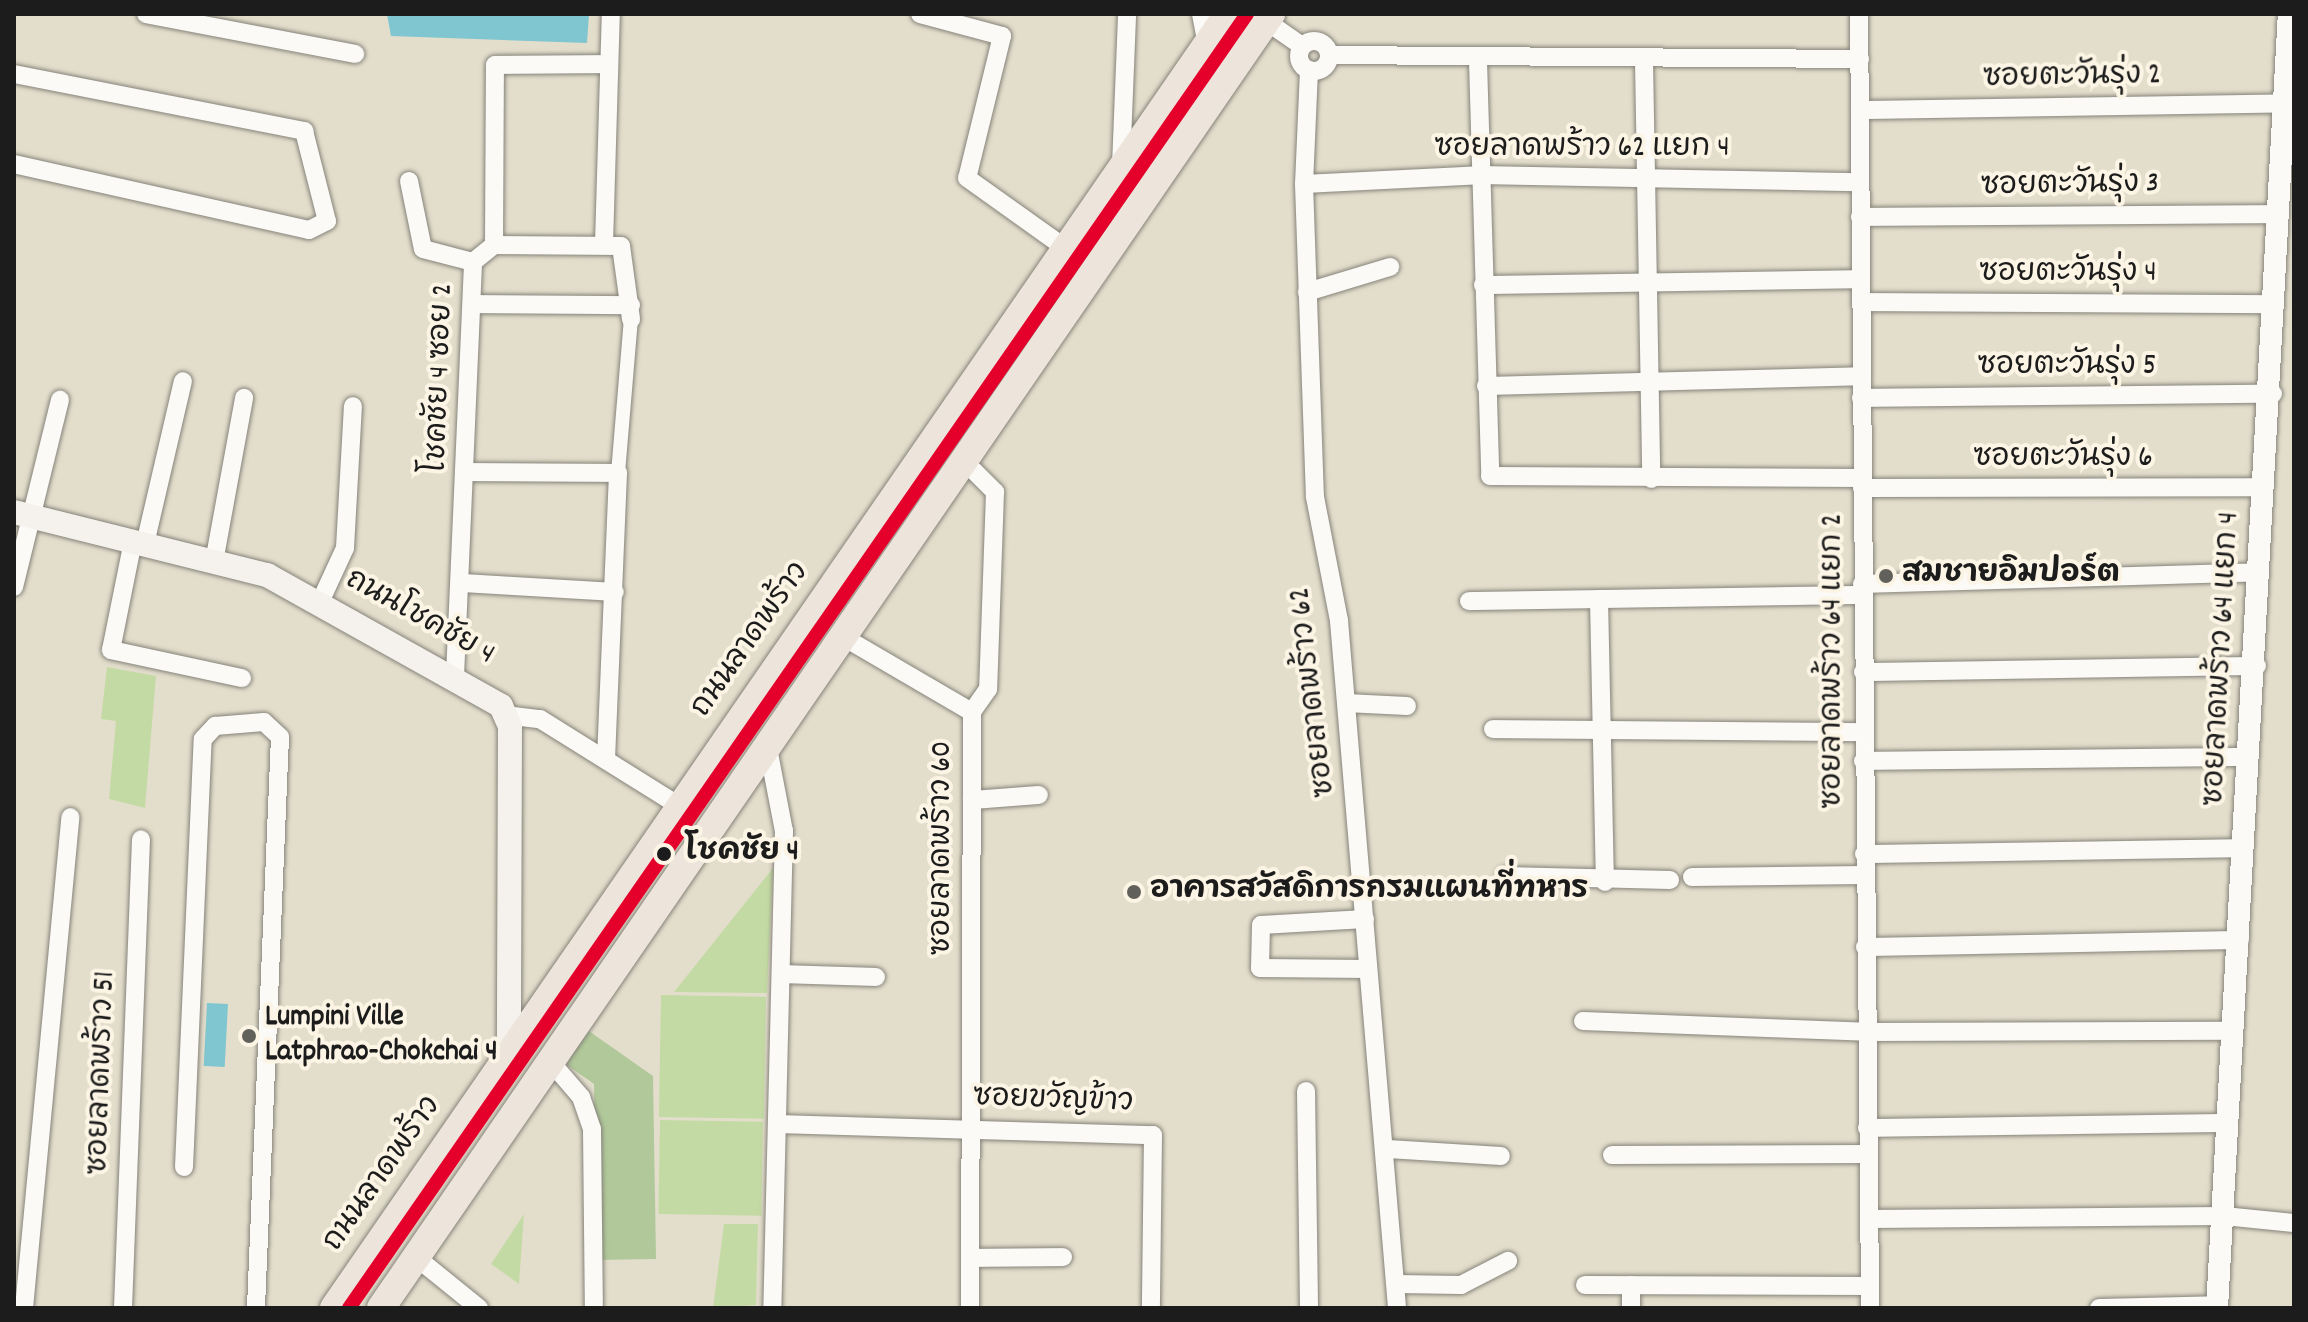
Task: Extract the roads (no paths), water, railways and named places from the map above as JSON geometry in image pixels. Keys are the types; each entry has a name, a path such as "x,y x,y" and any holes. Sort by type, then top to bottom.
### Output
{"main road":[{"name":"ถนนลาดพร้าว","path":"334,1308 1228,14"},
{"path":"381,1308 840,635 1268,18"},
{"path":"1065,248 1092,270"},
{"name":"ถนนโชคชัย 4","path":"23,514 267,575 321,600 455,676 505,715"},
{"path":"505,715 509,1054"}],"street":[{"path":"146,14 355,54"},
{"path":"604,244 611,14"},
{"path":"920,14 1002,36 967,178 1065,248"},
{"path":"1121,166 1127,14"},
{"path":"1201,14 1207,45"},
{"name":"ซอยลาดพร้าว 64 แยก 2","path":"1859,14 1870,1308"},
{"name":"ซอยลาดพร้าว 64 แยก 4","path":"2218,1306 2243,848 2257,666 2264,487 2273,394 2289,14"},
{"path":"1268,18 1302,46 1321,42 1329,55"},
{"name":"ซอยลาดพร้าว 62","path":"1302,46 1299,60 1309,70 1304,184 1315,497 1346,703 1368,969 1388,1149 1397,1308"},
{"path":"1329,55 1478,61 1860,59"},
{"path":"1309,70 1323,68 1329,55"},
{"path":"1478,61 1486,386 1861,376"},
{"path":"1644,61 1651,479"},
{"path":"606,760 618,473 631,312 625,251 604,244 494,245 495,65 609,64"},
{"path":"14,74 304,131 327,215 324,227 309,230 14,164"},
{"name":"ซอยตะวันรุ่ง 2","path":"1860,110 2285,103"},
{"name":"ซอยลาดพร้าว 62 แยก 4","path":"1304,184 1479,175 1860,182"},
{"path":"409,181 423,249 473,262"},
{"name":"ซอยตะวันรุ่ง 3","path":"1860,217 2280,214"},
{"name":"โชคชัย 4 ซอย 2","path":"455,676 468,472 473,262 494,245"},
{"path":"1307,292 1341,285 1365,269 1390,267"},
{"path":"1483,285 1861,279"},
{"name":"ซอยตะวันรุ่ง 4","path":"1861,302 2275,304"},
{"path":"472,304 631,312"},
{"path":"183,381 109,646 242,678"},
{"name":"ซอยตะวันรุ่ง 6","path":"1486,386 1490,476 2264,487"},
{"name":"ซอยตะวันรุ่ง 5","path":"1861,398 2273,394"},
{"path":"214,562 244,398"},
{"path":"14,587 23,514 60,400"},
{"path":"321,600 345,548 353,406"},
{"name":"ซอยลาดพร้าว 60","path":"962,459 995,492 988,689 972,712 970,1308"},
{"path":"468,472 618,473"},
{"path":"1469,601 1862,590 2260,572"},
{"path":"463,583 615,592"},
{"path":"1599,599 1599,729 1605,882"},
{"path":"840,635 972,712"},
{"path":"1863,672 2257,666"},
{"path":"1346,703 1407,706"},
{"path":"505,715 540,719 679,806"},
{"path":"184,1167 203,739 215,726 264,722 280,737 256,1308"},
{"path":"1493,729 1863,732"},
{"path":"767,743 783,808 772,1308"},
{"path":"1863,761 2249,757"},
{"path":"972,800 1039,795"},
{"path":"24,1308 70,817"},
{"name":"ซอยลาดพร้าว 51","path":"123,1308 141,839"},
{"path":"1864,854 2243,848"},
{"path":"1692,877 1864,875"},
{"path":"1505,876 1605,882 1670,880"},
{"path":"1365,919 1261,925 1260,968 1368,969"},
{"path":"1865,947 2240,940"},
{"path":"781,974 876,977"},
{"path":"1583,1021 1866,1032 2232,1031"},
{"path":"550,1061 581,1097 592,1129 594,1308"},
{"path":"1306,1091 1309,1308"},
{"path":"1867,1128 2229,1123"},
{"name":"ซอยขวัญข้าว","path":"778,1124 972,1127 1153,1135 1151,1308"},
{"path":"1388,1149 1501,1156"},
{"path":"1612,1155 1868,1154"},
{"path":"1869,1219 2224,1216 2294,1223"},
{"path":"970,1258 1063,1257"},
{"path":"417,1258 479,1308"},
{"path":"1397,1284 1451,1287 1508,1261"},
{"path":"1585,1285 1870,1286"},
{"path":"1631,1285 1631,1308"},
{"path":"2099,1308 2218,1306"}],"water":[{"path":"387,14 589,14 587,43 391,36"},
{"path":"207,1003 228,1004 225,1067 204,1066"}],"place":[{"name":"สมชายอิมปอร์ต","path":"1886,576"},
{"name":"โชคชัย 4","path":"664,854"},
{"name":"อาคารสวัสดิการกรมแผนที่ทหาร","path":"1134,892"},
{"name":"Lumpini Ville Latphrao-Chokchai 4","path":"249,1036"}]}
